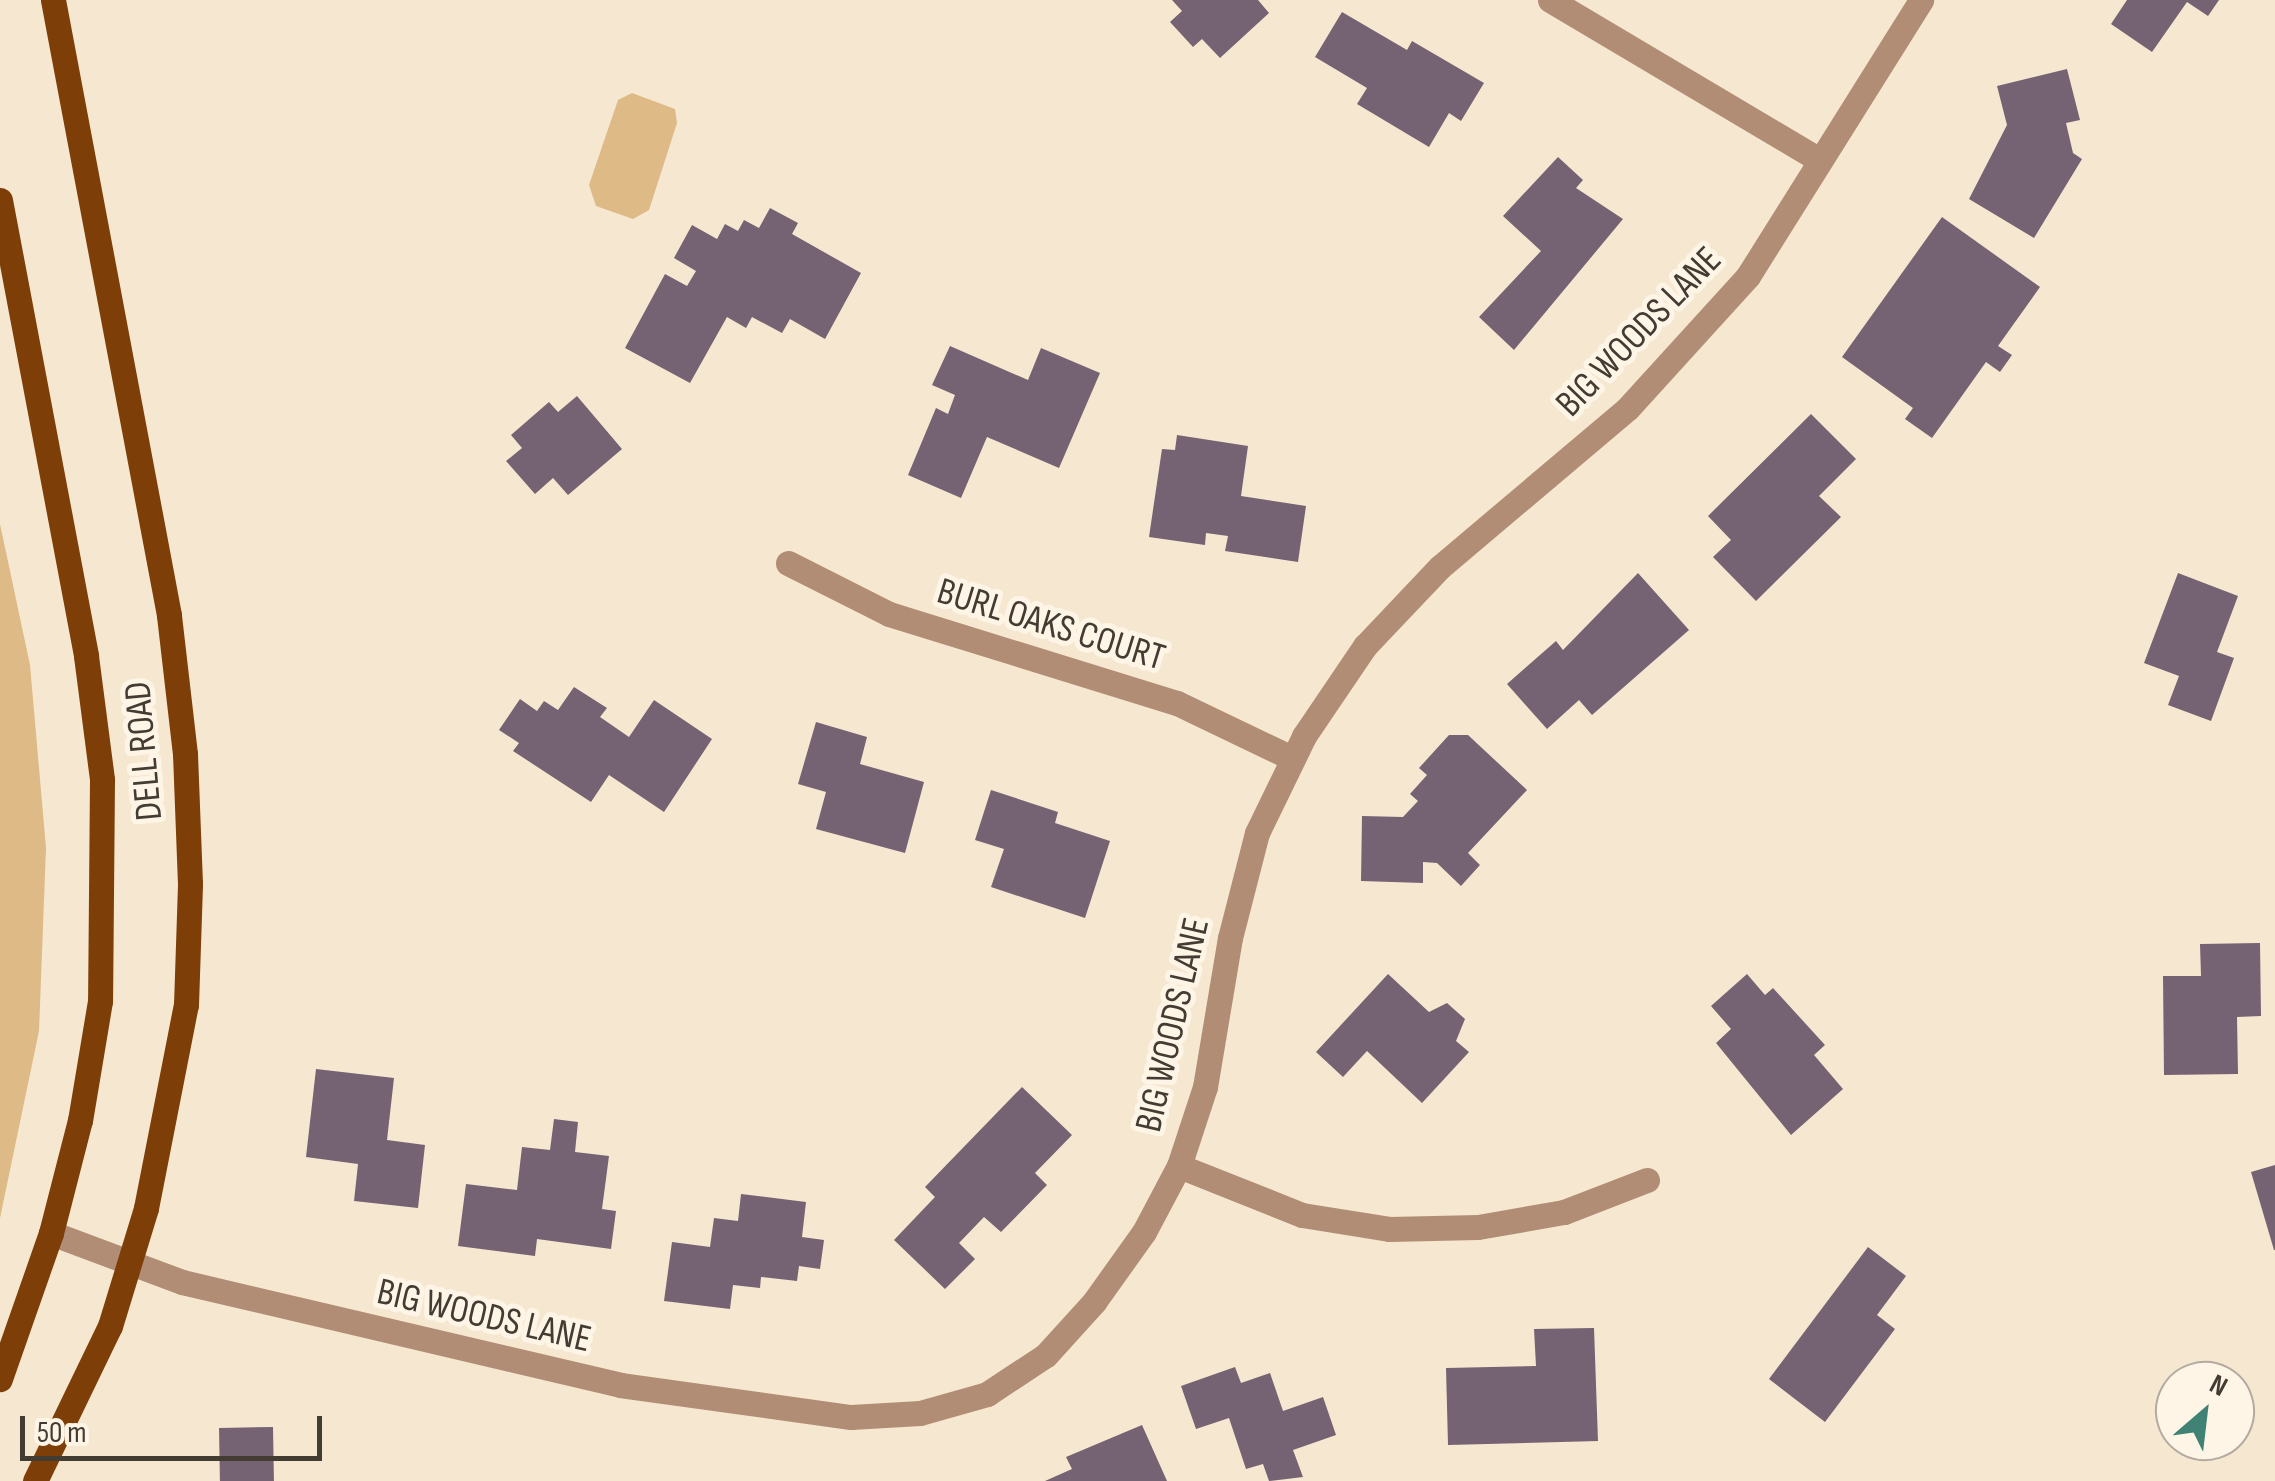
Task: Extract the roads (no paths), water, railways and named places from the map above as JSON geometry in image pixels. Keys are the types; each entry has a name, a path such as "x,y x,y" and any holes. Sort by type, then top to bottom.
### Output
{"main road":[{"name":"DELL ROAD","path":"35,1481 110,1326 129,1262 186,1006 185,754 168,615 52,0"},
{"name":"DELL ROAD","path":"0,200 86,656 102,780 100,1001 51,1233 0,1379"}],"street":[{"path":"1550,0 1818,160"},
{"name":"BIG WOODS LANE","path":"51,1233 218,1291 620,1385 851,1417 920,1413 987,1394 1046,1355 1134,1246 1179,1166 1205,1087 1230,938 1257,833 1292,758 1364,646 1427,580 1628,408 1690,344 1748,276 1921,0"},
{"name":"BURL OAKS COURT","path":"788,563 889,614 1177,703 1292,758"},
{"path":"1179,1166 1302,1215 1390,1230 1478,1227 1564,1212 1647,1180"}]}
